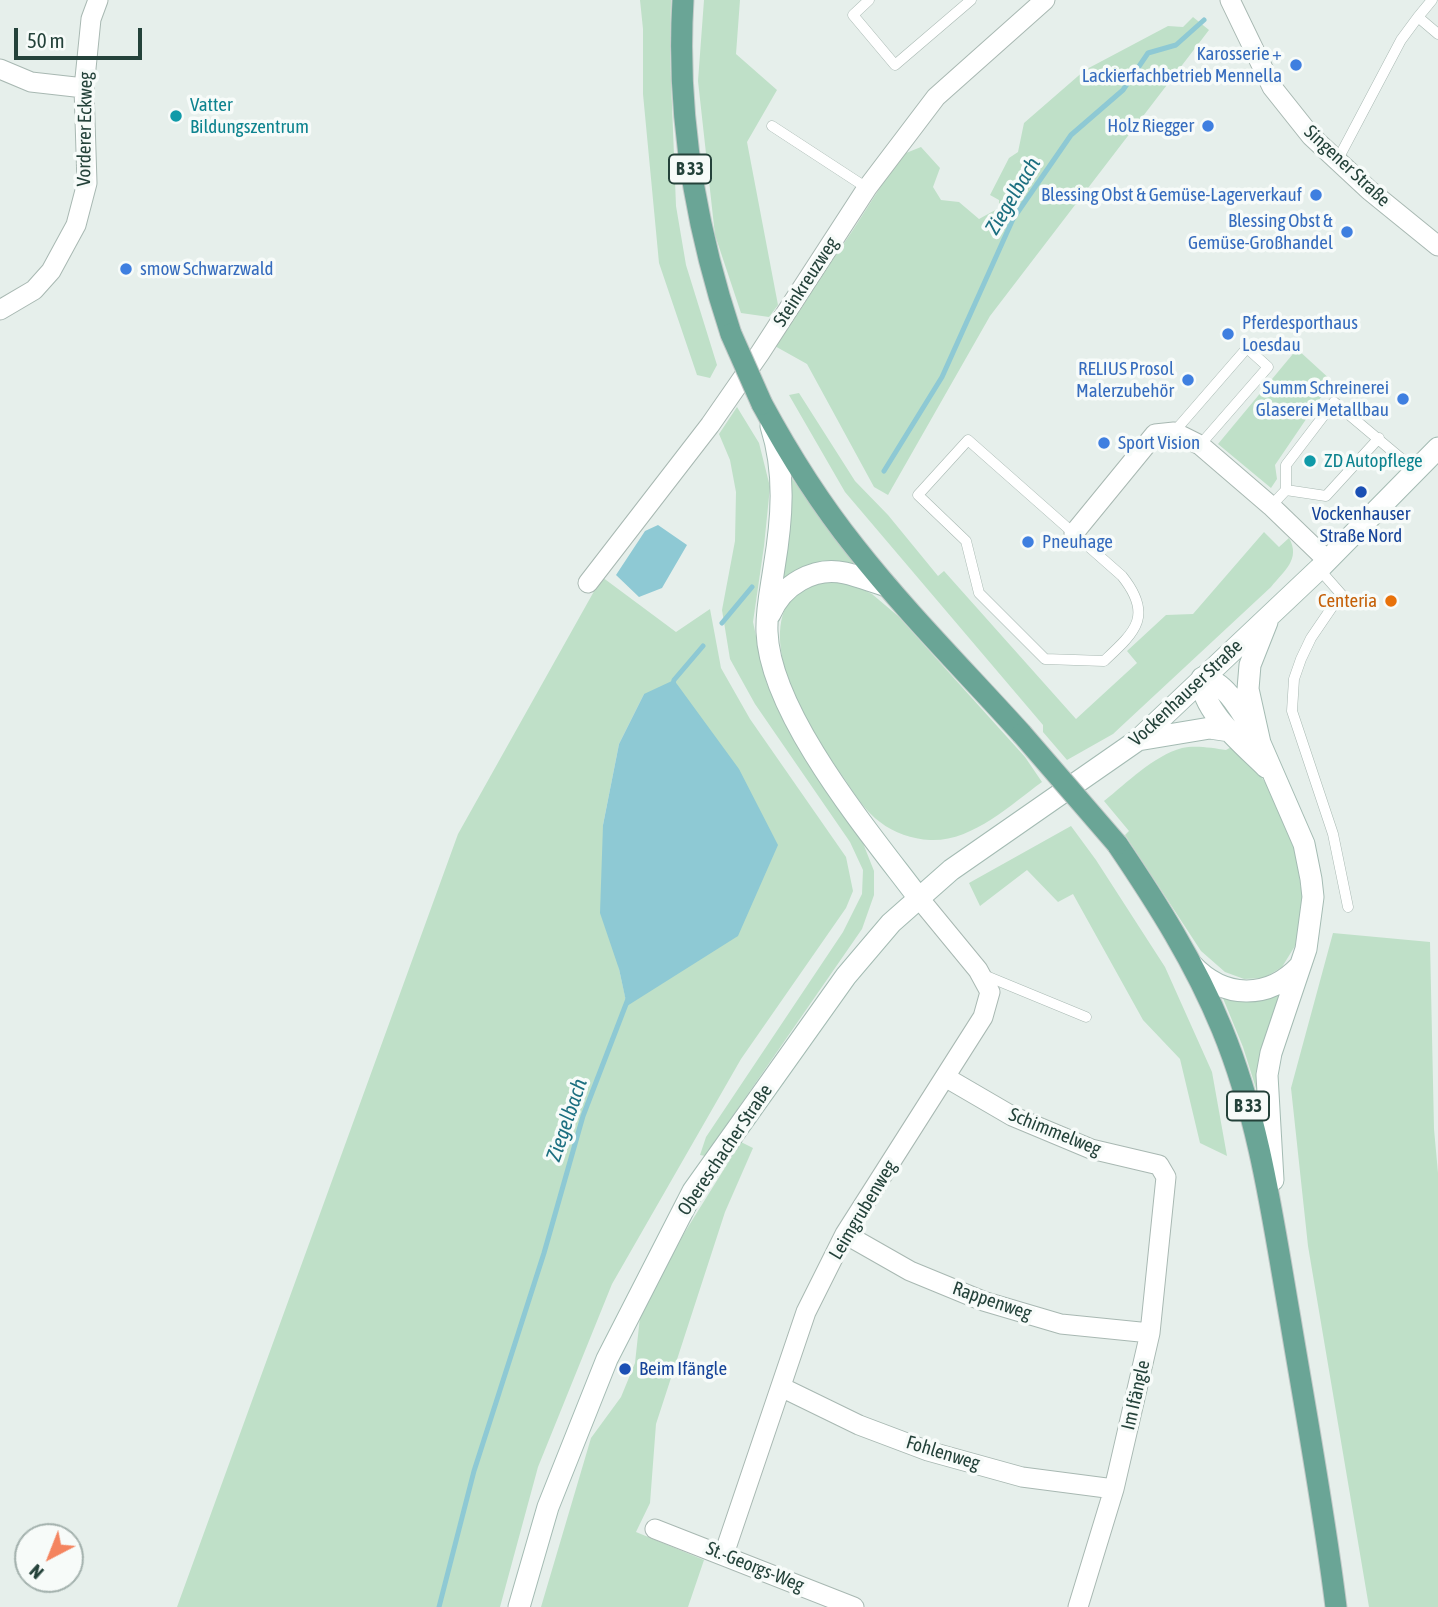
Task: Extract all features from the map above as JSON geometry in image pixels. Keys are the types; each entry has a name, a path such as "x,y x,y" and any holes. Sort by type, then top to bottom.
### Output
{"main road":[{"name":"B 33","path":"683,0 682,73 689,161 705,248 731,334 764,407 824,505 887,586 1022,734 1117,844 1192,965 1223,1030 1247,1101 1259,1150 1327,1536 1336,1607"},
{"path":"764,407 777,452 782,493 780,534 767,629 771,656 780,686 804,734 857,815 918,897"},
{"name":"Vockenhauser Straße","path":"1000,837 1138,740 1323,564 1438,448"},
{"path":"768,619 784,591 812,574 845,573 887,586"},
{"path":"1269,616 1251,665 1248,689 1260,743 1304,844 1311,879 1311,924 1300,966 1270,1053 1267,1075 1279,1254"},
{"path":"1260,743 1220,684 1211,678 1202,678 1204,698 1230,731 1271,773"},
{"path":"1138,740 1210,728 1230,731"},
{"name":"Obereschacher Straße","path":"519,1607 548,1507 607,1359 693,1191 846,976 891,923 951,870 1000,837"},
{"path":"1192,965 1222,987 1246,992 1270,988 1282,982 1300,966"}],"street":[{"name":"Vorderer Eckweg","path":"0,310 34,290 51,271 76,225 86,183 84,88 90,19 98,0"},
{"name":"Steinkreuzweg","path":"588,583 717,415 867,187 936,97 1045,0"},
{"name":"Singener Straße","path":"1230,0 1272,87 1318,144 1438,246"},
{"path":"0,69 31,82 84,88"},
{"path":"1073,533 1156,435 1174,432 1200,445 1271,506 1323,564"},
{"name":"Leimgrubenweg","path":"724,1554 806,1312 845,1234 984,1017 990,992 980,973 918,897"},
{"name":"Schimmelweg","path":"945,1077 1012,1116 1091,1149 1159,1165 1166,1177"},
{"name":"Im Ifängle","path":"1078,1607 1114,1489 1150,1333 1166,1177"},
{"name":"Rappenweg","path":"845,1234 910,1271 983,1301 1061,1324 1150,1333"},
{"name":"Fohlenweg","path":"781,1387 859,1426 928,1451 1022,1477 1114,1489"},
{"name":"St.-Georgs-Weg","path":"655,1529 855,1607"}],"lane":[{"path":"869,0 853,15 895,65 971,0"},
{"path":"1337,161 1401,40 1432,0"},
{"path":"1418,17 1438,34"},
{"path":"772,126 867,187"},
{"path":"1174,432 1247,348 1268,367 1200,445"},
{"path":"1271,506 1286,490 1286,465 1334,402 1416,471"},
{"path":"1286,490 1326,496 1378,438"},
{"path":"968,440 1073,533 1122,576 1136,596 1138,623 1104,661 1045,659 979,593 966,541 918,495 968,440"},
{"path":"1323,564 1341,594 1311,638 1301,659 1294,679 1292,712 1333,834 1348,907"},
{"path":"980,973 1086,1017"}],"green space":[{"path":"640,0 671,0 670,55 676,206 686,265 717,365 710,378 697,375 659,263 643,94"},
{"path":"704,0 740,0 736,54 777,90 747,142 778,305 769,317 741,313 715,235 698,81"},
{"path":"1193,17 1209,30 990,316 888,495 874,487 807,364 773,345 851,233 901,155 921,147 940,168 933,187 941,200 959,202 979,219 999,208 999,200 990,195 1009,158 1018,152 1024,123 1085,70 1168,26 1183,27"},
{"path":"1297,349 1332,381 1275,465 1277,479 1271,488 1218,444"},
{"path":"799,393 855,481 888,515 938,576 944,571 1076,719 1137,663 1127,651 1166,615 1193,614 1264,532 1279,547 1289,538 1292,559 1271,587 1113,734 1067,760 1043,732 1043,725 845,492 789,395"},
{"path":"737,407 759,443 770,487 753,622 767,684 795,740 825,790 861,838 874,871 874,895 862,929 705,1156 700,1155 706,1137 843,932 862,894 863,870 850,842 755,704 730,659 722,610 735,541 736,492 730,460 719,434"},
{"path":"787,472 861,569 774,594"},
{"path":"602,577 676,632 710,609 721,668 750,719 846,857 853,891 846,908 741,1059 612,1284 538,1467 500,1607 177,1607 458,834","holes":["644,694 627,1005 619,969 603,825 619,744"]},
{"path":"819,580 846,581 872,594 898,616 1025,757 1042,782 975,829 946,839 910,837 875,818 853,792 809,723 788,677 782,654 780,632 787,605 798,592"},
{"path":"1233,746 1252,763 1273,794 1294,845 1304,906 1295,946 1282,967 1264,978 1244,979 1225,972 1201,951 1125,835 1129,831 1104,801 1141,771 1171,752 1193,747 1226,750"},
{"path":"1071,826 1165,967 1212,1072 1227,1156 1200,1143 1180,1059 1143,1020 1073,894 1058,902 1027,870 980,906 969,883"},
{"path":"1333,933 1430,942 1434,1129 1438,1173 1438,1607 1369,1607 1308,1246 1291,1088"},
{"path":"1282,990 1259,1098 1243,1047 1220,991"},
{"path":"741,1142 753,1148 725,1212 656,1424 650,1503 636,1532 704,1560 688,1607 541,1607 591,1438 621,1397 635,1363 640,1317 683,1235"}],"water":[{"path":"658,525 687,545 662,588 639,597 616,575 645,531"},
{"path":"674,680 739,769 778,845 738,936 627,1006 619,969 600,913 603,825 619,744 644,694"}],"waterway":[{"name":"Ziegelbach","path":"884,471 942,377 1013,219 1071,135 1123,90 1148,53 1176,45 1204,20"},
{"name":"Ziegelbach","path":"722,623 752,587"},
{"name":"Ziegelbach","path":"673,684 703,646"},
{"name":"Ziegelbach","path":"439,1607 474,1471 544,1253 583,1116 628,999"}],"place":[{"name":"Karosserie + Lackierfachbetrieb Mennella","path":"1296,65"},
{"name":"Vatter Bildungszentrum","path":"176,116"},
{"name":"Holz Riegger","path":"1208,126"},
{"name":"Blessing Obst & Gemüse-Lagerverkauf","path":"1316,195"},
{"name":"Blessing Obst & Gemüse-Großhandel","path":"1347,232"},
{"name":"smow Schwarzwald","path":"126,269"},
{"name":"Pferdesporthaus Loesdau","path":"1228,334"},
{"name":"RELIUS Prosol Malerzubehör","path":"1188,380"},
{"name":"Summ Schreinerei Glaserei Metallbau","path":"1403,399"},
{"name":"Sport Vision","path":"1104,443"},
{"name":"ZD Autopflege","path":"1310,461"},
{"name":"Vockenhauser Straße Nord","path":"1361,492"},
{"name":"Pneuhage","path":"1028,542"},
{"name":"Centeria","path":"1391,601"},
{"name":"Beim Ifängle","path":"625,1369"}]}
